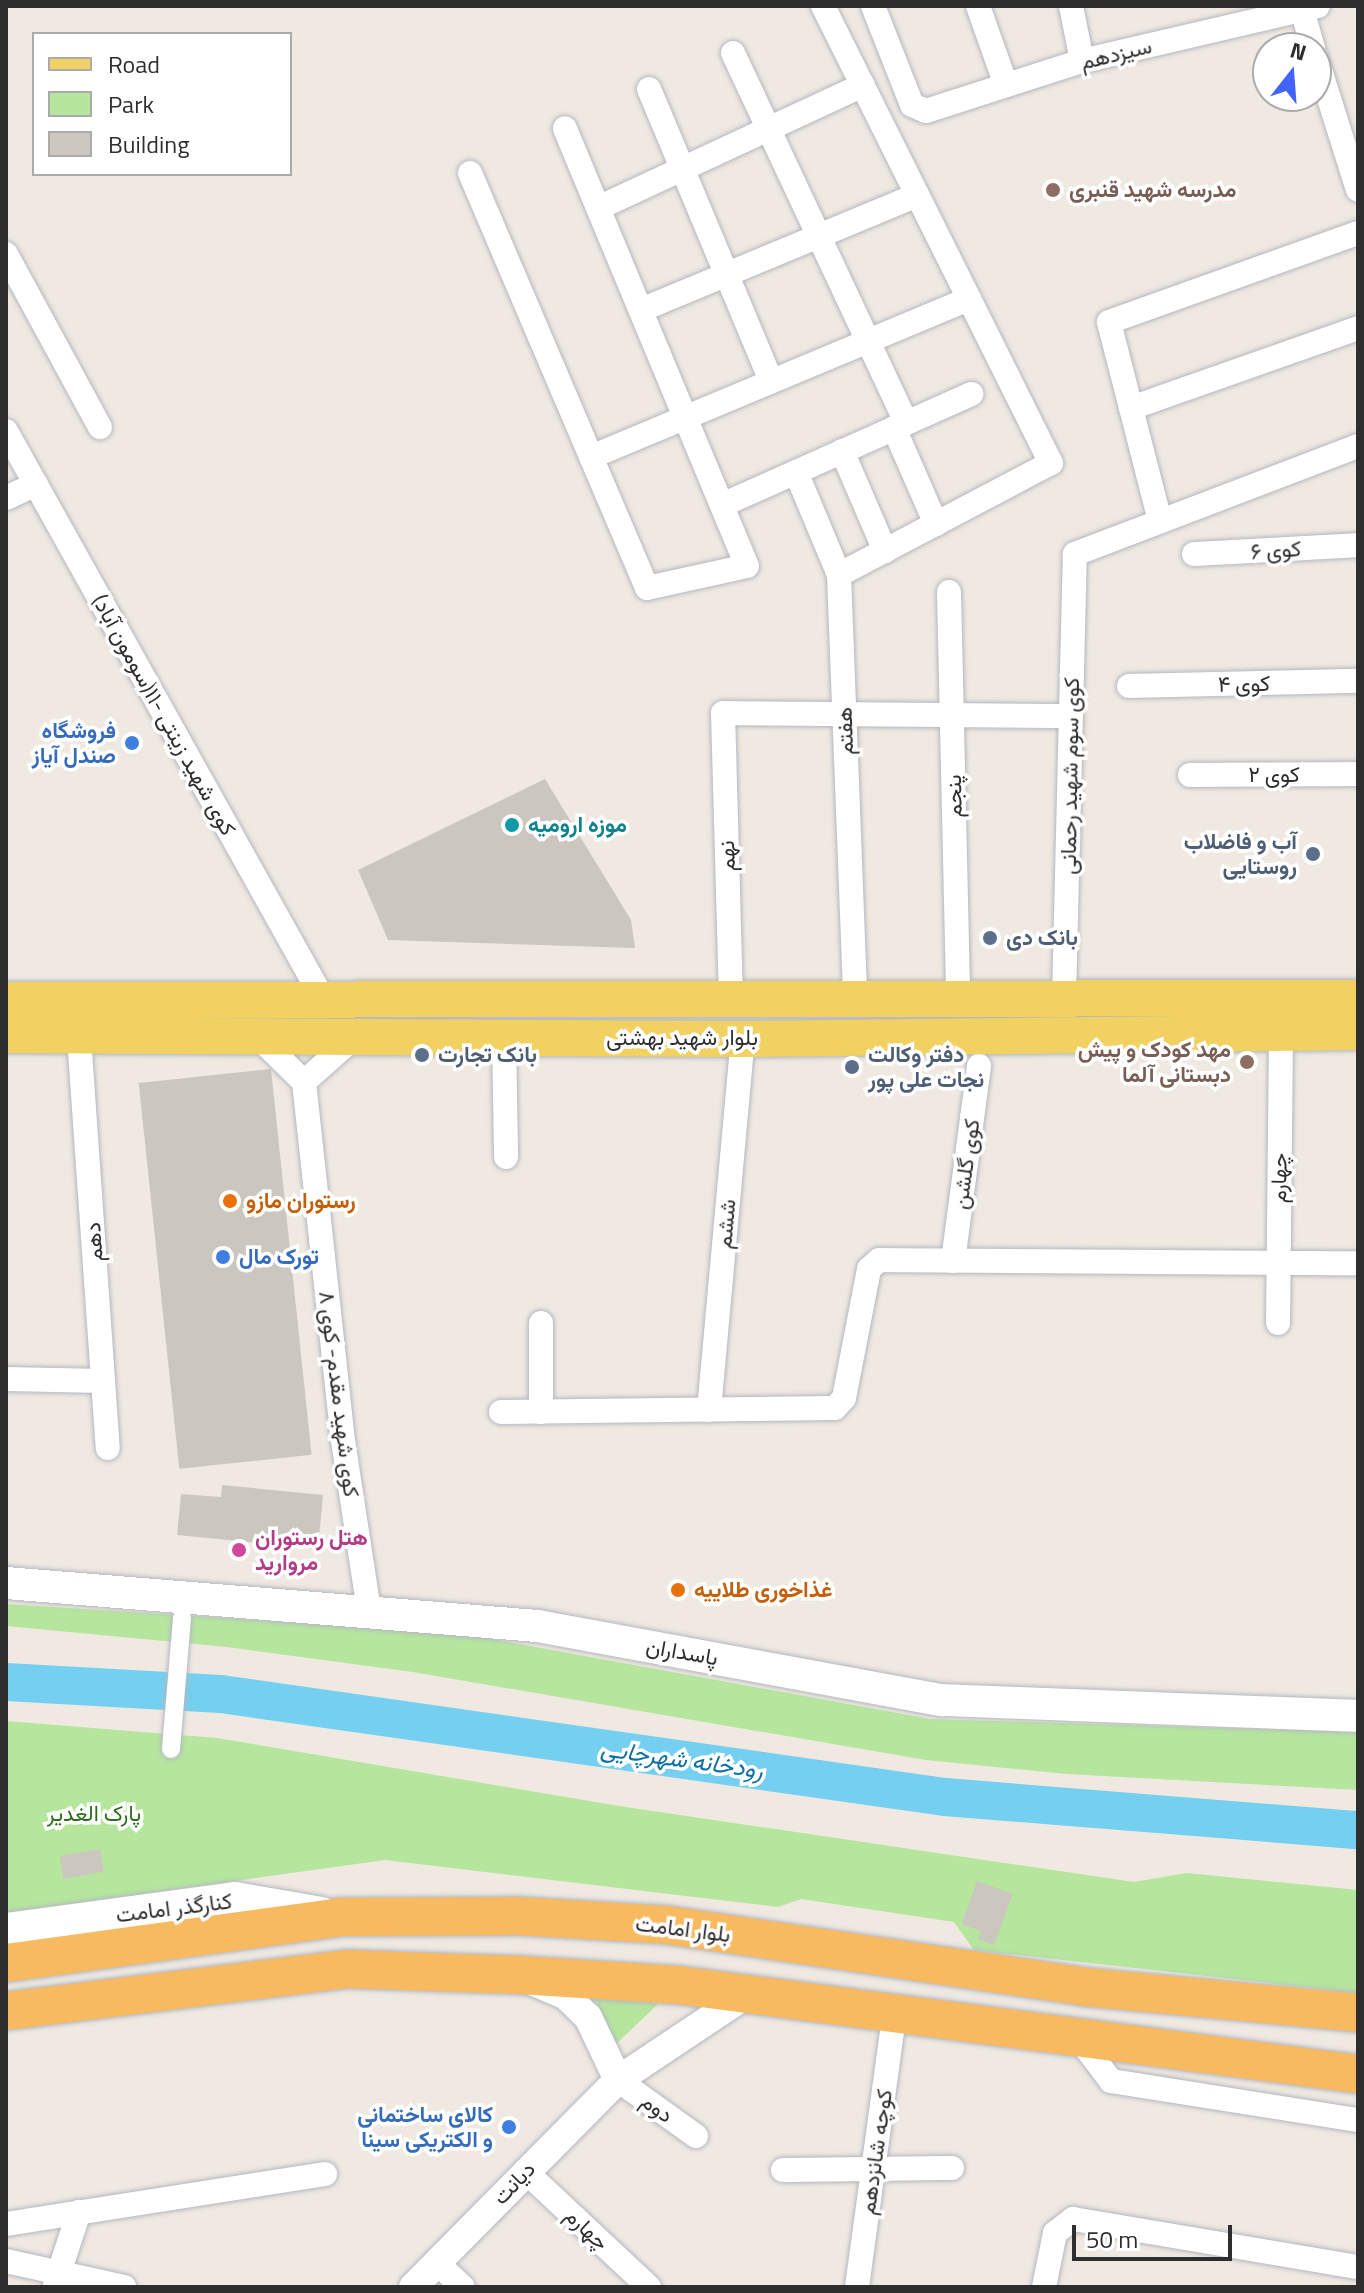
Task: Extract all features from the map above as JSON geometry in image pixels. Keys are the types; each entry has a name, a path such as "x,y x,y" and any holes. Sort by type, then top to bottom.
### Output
{"highway":[{"name":"بلوار امامت","path":"6,1963 341,1917 517,1916 667,1925 1085,1987 1358,2013"},
{"path":"6,2011 348,1969 519,1975 747,1994 894,2016 1358,2074"}],"main road":[{"name":"بلوار شهید بهشتی","path":"6,1000 1358,998"},
{"name":"بلوار شهید بهشتی","path":"6,1035 358,1034 743,1039 1358,1032"},
{"name":"پاسداران","path":"6,1583 537,1626 942,1700 1358,1716"},
{"name":"کنارگذر امامت","path":"6,1929 235,1898 341,1917"}],"street":[{"path":"823,6 1051,463 839,575"},
{"name":"سیزدهم","path":"873,6 917,111 1082,61 1307,8"},
{"path":"978,6 1006,85"},
{"path":"1071,6 1082,61"},
{"path":"1307,8 1311,32"},
{"path":"733,53 868,341 936,524"},
{"path":"598,208 863,85"},
{"path":"649,89 771,381"},
{"path":"1332,108 1358,190"},
{"path":"470,173 647,588 747,566 565,128"},
{"path":"641,310 917,195"},
{"path":"1358,233 1109,322 1160,521 1358,446"},
{"path":"6,254 100,427"},
{"path":"591,457 969,299"},
{"path":"1131,408 1358,328"},
{"path":"722,505 971,394"},
{"name":"کوی شهید زینتی -۱۱(سومون آباد)","path":"6,431 323,999"},
{"path":"842,451 885,551"},
{"name":"هفتم","path":"796,472 839,575 855,999"},
{"path":"6,498 36,484"},
{"name":"کوی سوم شهید رحمانی","path":"1064,998 1075,554 1160,521"},
{"name":"کوی ۶","path":"1194,554 1358,545"},
{"name":"پنجم","path":"949,592 958,999"},
{"name":"کوی ۴","path":"1129,686 1358,681"},
{"name":"نهم","path":"731,999 723,713 844,713"},
{"path":"844,713 1071,716"},
{"name":"کوی ۲","path":"1190,775 1358,774"},
{"name":"چهارم","path":"1278,1323 1281,1032"},
{"path":"256,1035 304,1082 358,1034"},
{"name":"دهم","path":"79,1037 108,1448"},
{"path":"504,1037 506,1157"},
{"name":"ششم","path":"709,1410 743,1039"},
{"name":"کوی گلشن","path":"953,1261 979,1066"},
{"name":"کوی شهید مقدم- کوی ۸","path":"304,1082 342,1434 369,1611"},
{"path":"501,1412 835,1408 844,1398 872,1261 1358,1263"},
{"path":"541,1323 541,1412"},
{"path":"6,1379 103,1381"},
{"path":"171,1749 182,1617"},
{"path":"519,1975 565,1995 588,2017 618,2080"},
{"name":"دیانت","path":"413,2287 618,2080 747,1994"},
{"name":"کوچه شانزدهم","path":"857,2287 894,2016"},
{"path":"1080,2040 1111,2081 1358,2120"},
{"name":"دوم","path":"618,2080 696,2136"},
{"path":"783,2170 952,2168"},
{"name":"چهارم","path":"525,2171 649,2287"},
{"path":"6,2224 325,2174"},
{"path":"56,2280 79,2212"},
{"path":"1044,2287 1055,2233 1073,2219 1358,2267"},
{"path":"6,2261 56,2280 124,2287"},
{"path":"437,2263 463,2287"}],"green space":[{"path":"6,1604 459,1633 930,1719 1358,1732 1358,1790 1067,1774 926,1760 413,1672 227,1647 6,1626"},
{"name":"پارک الغدیر","path":"6,1721 217,1738 619,1806 1134,1882 1187,1873 1358,1890 1358,1993 974,1950 954,1922 801,1899 778,1907 385,1860 6,1913"},
{"path":"594,1997 658,2004 616,2044"}],"building":[{"name":"موزه ارومیه","path":"545,779 631,920 635,948 388,940 358,870"},
{"name":"تورک مال","path":"271,1069 312,1455 179,1469 139,1083"},
{"path":"222,1485 323,1495 318,1549 177,1535 181,1494 221,1497"},
{"path":"100,1849 104,1872 64,1879 60,1856"},
{"path":"977,1881 1013,1894 994,1945 978,1939 981,1931 962,1924"}],"waterway":[{"name":"رودخانه شهرچایی","path":"6,1682 221,1694 945,1797 1358,1830"}],"place":[{"name":"مدرسه شهید قنبری","path":"1053,190"},
{"name":"فروشگاه صندل آیاز","path":"132,743"},
{"name":"موزه ارومیه","path":"512,825"},
{"name":"آب و فاضلاب روستایی","path":"1313,854"},
{"name":"بانک دی","path":"990,938"},
{"name":"بانک تجارت","path":"422,1055"},
{"name":"مهد کودک و پیش دبستانی آلما","path":"1247,1062"},
{"name":"دفتر وکالت نجات علی پور","path":"852,1067"},
{"name":"رستوران مازو","path":"230,1201"},
{"name":"تورک مال","path":"223,1257"},
{"name":"هتل رستوران مروارید","path":"239,1550"},
{"name":"غذاخوری طلاییه","path":"678,1590"},
{"name":"کالای ساختمانی و الکتریکی سینا","path":"509,2127"}]}
